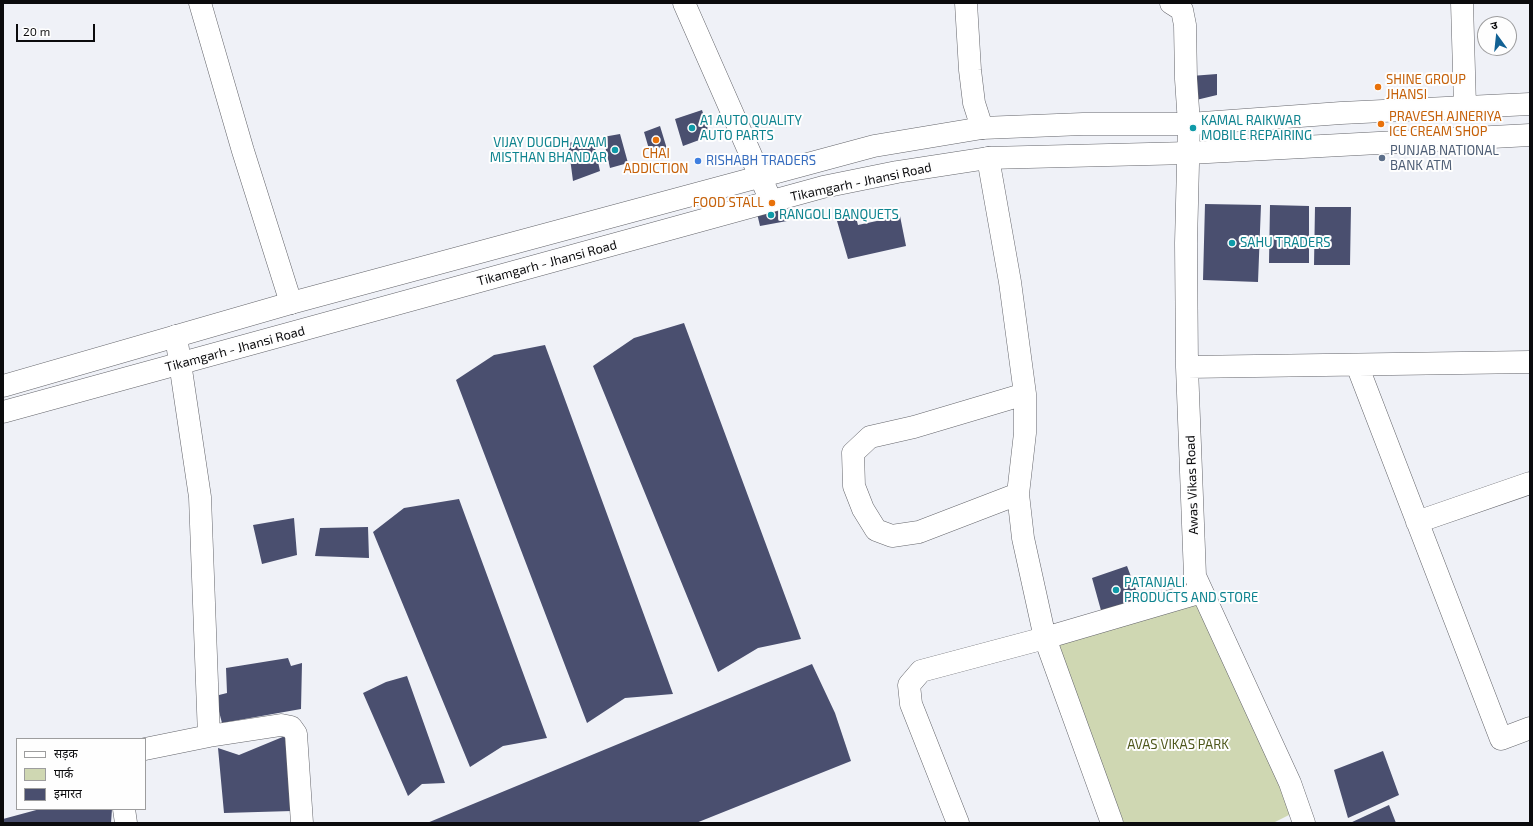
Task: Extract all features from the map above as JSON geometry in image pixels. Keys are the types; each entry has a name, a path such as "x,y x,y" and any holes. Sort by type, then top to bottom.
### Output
{"street":[{"path":"200,3 243,151 291,303"},
{"path":"684,3 771,202"},
{"path":"966,3 970,70 974,103 982,128"},
{"name":"Awas Vikas Road","path":"1171,3 1182,10 1185,25 1189,124 1186,243 1187,368 1195,576 1290,783 1301,822"},
{"path":"1462,3 1465,106"},
{"path":"3,386 388,276 874,146 982,128 1083,124 1189,124 1465,106 1530,104"},
{"name":"Tikamgarh - Jhansi Road","path":"3,412 823,187 897,172 988,158 1189,153 1530,135"},
{"path":"988,158 1010,282 1025,394 1025,433 1018,494 1023,538 1045,638 1112,823"},
{"path":"388,276 396,305"},
{"path":"176,336 200,497 209,736"},
{"path":"1187,368 1530,362"},
{"path":"1357,365 1500,739 1530,728"},
{"path":"1018,494 919,532 892,536 876,530 862,508 854,486 854,453 870,437 914,427 1025,394"},
{"path":"1417,522 1530,483"},
{"path":"958,823 911,704 909,685 921,671 1045,638 1202,592"},
{"path":"146,749 209,736 281,725 291,727 296,734 302,823"},
{"path":"124,810 126,823"}],"green space":[{"name":"AVAS VIKAS PARK","path":"1197,600 1295,812 1273,823 1124,823 1054,644"}],"building":[{"path":"1217,74 1217,95 1192,101 1191,76"},
{"name":"A1 AUTO QUALITY AUTO PARTS","path":"702,110 710,136 683,146 675,119"},
{"name":"CHAI ADDICTION","path":"660,126 667,149 651,156 644,132"},
{"name":"VIJAY DUGDH AVAM MISTHAN BHANDAR","path":"620,134 628,163 610,168 603,137"},
{"path":"593,139 600,171 573,181 568,143"},
{"name":"RANGOLI BANQUETS","path":"783,201 787,221 760,226 756,209"},
{"name":"SAHU TRADERS","path":"1205,204 1261,205 1258,282 1203,280"},
{"path":"1270,205 1309,206 1309,263 1269,263"},
{"path":"1315,207 1351,207 1350,265 1314,265"},
{"path":"854,210 858,225 900,216 906,246 848,259 835,214"},
{"path":"684,323 801,639 758,648 718,672 593,366 634,338"},
{"path":"545,345 673,694 625,698 587,723 456,380 494,355"},
{"path":"459,499 547,738 503,746 470,767 373,532 404,508"},
{"path":"294,518 297,555 262,564 253,525"},
{"path":"368,527 369,558 315,556 320,528"},
{"name":"PATANJALI PRODUCTS AND STORE","path":"1127,566 1141,603 1102,614 1092,578"},
{"path":"288,658 291,666 302,663 301,709 222,723 215,696 227,693 226,668"},
{"path":"812,664 835,713 851,761 696,823 427,823"},
{"path":"407,676 445,783 422,784 408,796 363,693 386,682"},
{"path":"285,736 292,811 224,813 218,748 239,755"},
{"path":"1383,751 1399,795 1348,818 1334,770"},
{"path":"1389,805 1396,823 1350,823"},
{"path":"36,810 112,810 111,823 3,823 3,819"}],"place":[{"name":"SHINE GROUP JHANSI","path":"1378,87"},
{"name":"PRAVESH AJNERIYA ICE CREAM SHOP","path":"1381,124"},
{"name":"A1 AUTO QUALITY AUTO PARTS","path":"692,128"},
{"name":"KAMAL RAIKWAR MOBILE REPAIRING","path":"1193,128"},
{"name":"CHAI ADDICTION","path":"656,140"},
{"name":"VIJAY DUGDH AVAM MISTHAN BHANDAR","path":"615,150"},
{"name":"PUNJAB NATIONAL BANK ATM","path":"1382,158"},
{"name":"RISHABH TRADERS","path":"698,161"},
{"name":"FOOD STALL","path":"772,203"},
{"name":"RANGOLI BANQUETS","path":"771,215"},
{"name":"SAHU TRADERS","path":"1232,243"},
{"name":"PATANJALI PRODUCTS AND STORE","path":"1116,590"}]}
